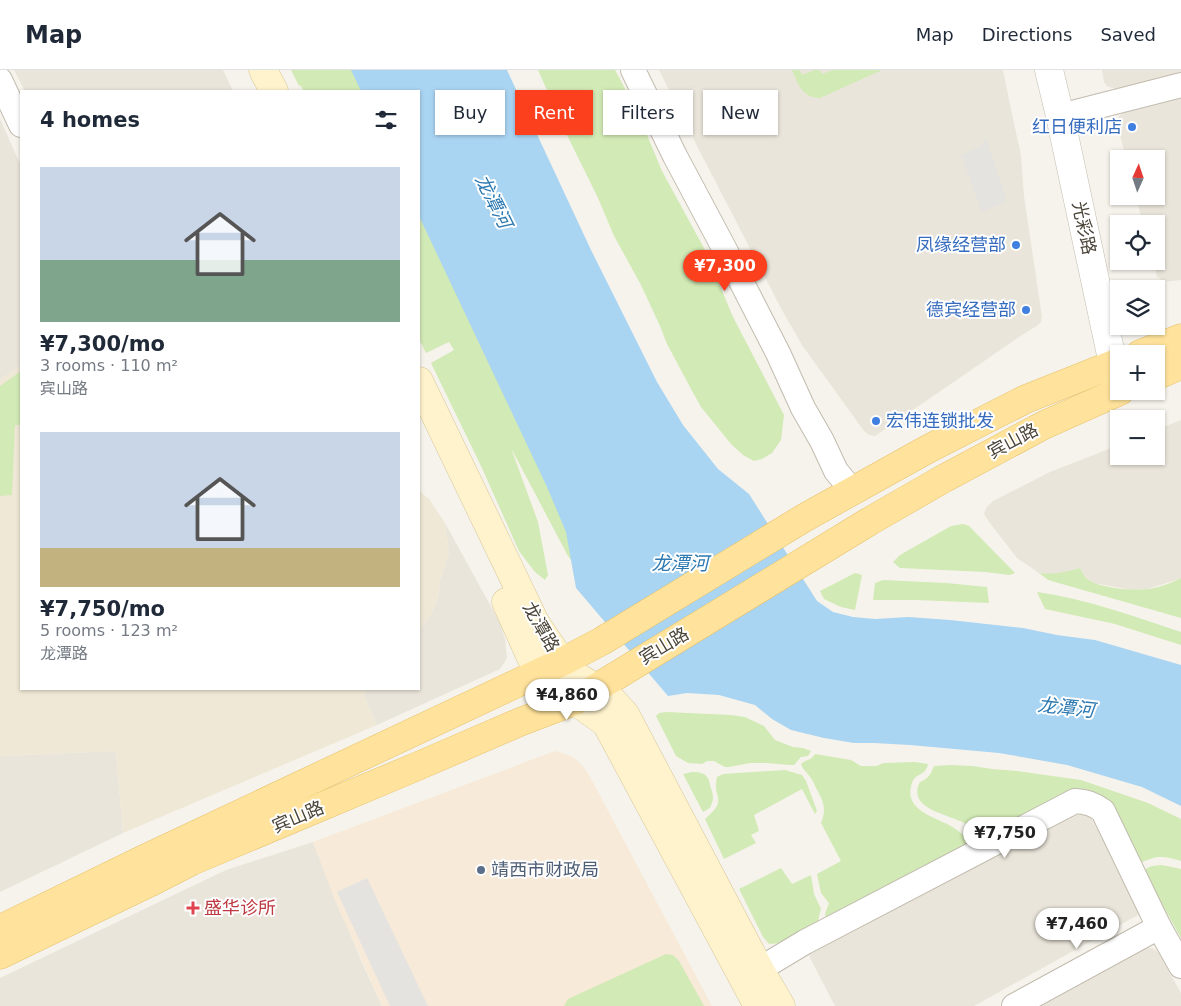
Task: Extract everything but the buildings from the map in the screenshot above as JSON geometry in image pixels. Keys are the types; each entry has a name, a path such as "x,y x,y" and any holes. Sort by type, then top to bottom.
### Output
{"main road":[{"path":"247,70 257,90"},
{"path":"263,70 273,90"},
{"path":"1163,345 1181,338"},
{"path":"1165,372 1181,365"},
{"name":"宾山路","path":"0,929 602,641 852,490 1026,399 1110,373"},
{"name":"龙潭路","path":"420,383 536,624 556,691 586,694 612,700 625,714 761,972 781,1006"},
{"name":"宾山路","path":"0,955 192,861 586,694 919,493 1036,429 1110,396"},
{"name":"龙潭路","path":"420,420 550,667"},
{"name":"龙潭路","path":"586,694 606,722 758,1006"}],"street":[{"path":"633,70 674,156 724,248 836,471 852,490"},
{"name":"光彩路","path":"1049,70 1111,345"},
{"path":"0,80 20,123"},
{"path":"1060,116 1181,86"},
{"path":"761,972 770,963 805,942 1075,801 1095,805 1104,811 1159,928 1181,966"},
{"path":"1014,1006 1159,928"}],"shaded area":[{"path":"14,70 223,70 233,90 24,90"},
{"path":"659,70 1003,70 1021,155 1024,196 1042,317 1041,322 875,436 869,435 864,431 802,345 698,148 692,135 693,90 669,90"},
{"path":"1102,70 1181,70 1181,74 1115,89 1107,86 1104,82"},
{"path":"1181,96 1181,280 1165,282 1165,280 1157,276 1155,270 1165,270 1165,215 1141,215 1138,205 1165,205 1165,150 1124,150 1117,123 1119,116 1125,112"},
{"path":"0,119 20,164 20,366 0,380"},
{"path":"986,138 1007,201 982,212 961,155 978,147"},
{"path":"20,366 20,690 366,690 364,696 377,725 123,833 116,751 0,756 0,380"},
{"path":"1181,420 1181,578 1147,589 1133,590 1093,583 1085,577 1080,568 1051,575 1039,573 1017,558 984,514 986,508 993,501 1050,472 1110,449 1110,465 1165,465 1165,426"},
{"path":"420,492 429,499 445,523 449,552 440,581 438,597 431,614 420,629"},
{"path":"445,523 500,623 505,639 507,658 500,669 377,725 364,696 366,690 420,690 420,629 431,614 438,597 440,581 449,552"},
{"path":"116,751 123,833 0,892 0,756"},
{"name":"靖西市财政局","path":"555,751 573,757 588,773 712,1006 382,1006 334,898 313,842"},
{"path":"1076,807 1087,810 1138,906 1140,911 1138,915 974,1006 835,1006 810,958 809,952"},
{"path":"313,842 360,958 382,1006 0,1006 0,978 226,870"},
{"path":"367,878 428,1006 390,1006 337,892"},
{"path":"1152,948 1158,952 1181,993 1181,1006 1035,1006 1144,949"}],"green space":[{"path":"291,70 472,70 477,90 435,90 435,135 487,135 587,581 568,556 511,448 538,522 548,575 545,580 535,572 519,551 481,466 431,363 454,350 449,342 426,353 420,341 420,90 303,90"},
{"path":"538,70 615,70 626,90 603,90 603,135 647,135 662,171 705,250 733,317 784,415 781,440 772,453 754,461 743,455 731,444 701,407 667,344 641,285 614,236 598,198 567,135 593,135 593,90 547,90"},
{"path":"792,70 800,70 802,75 814,70 820,70 822,74 833,70 882,70 820,98 809,96 805,93"},
{"path":"20,372 20,425 15,425 12,495 0,496 0,386"},
{"path":"963,524 969,526 1015,573 1010,575 900,568 893,562 900,555 951,526"},
{"path":"1080,568 1085,577 1091,581 1124,589 1141,590 1165,585 1181,578 1181,618 1048,580 1039,573 1060,573"},
{"path":"855,573 862,575 855,610 841,607 824,599 820,591"},
{"path":"883,580 987,587 989,603 873,600 875,583"},
{"path":"1037,592 1056,595 1128,614 1181,632 1181,645 1115,624 1045,609"},
{"path":"659,713 745,717 764,726 775,740 811,751 808,756 801,757 794,765 750,763 725,767 714,761 707,761 702,764 688,763 676,756 656,716"},
{"path":"815,754 851,760 861,766 915,762 928,764 925,771 915,778 912,783 910,792 915,805 927,815 952,827 974,844 826,919 825,914 829,903 821,893 817,874 841,861 821,823 824,809 821,797 812,779 801,764 812,758"},
{"path":"950,765 1017,771 1081,780 1148,803 1181,819 1181,861 1160,857 1140,863 1117,812 1110,803 981,840 974,830 967,825 931,809 919,799 917,791 920,782 929,776 934,766"},
{"path":"785,770 802,775 817,811 815,814 802,789 754,815 759,831 751,835 756,843 724,859 705,819 718,803 717,777 723,774"},
{"path":"692,772 705,775 709,779 713,799 710,808 703,812 683,774"},
{"path":"1162,865 1181,869 1181,938 1143,870 1152,866"},
{"path":"781,868 792,884 811,875 814,894 821,909 818,924 788,940 769,944 763,937 739,889"},
{"path":"666,954 673,955 679,961 704,1006 564,1006 568,999"}],"water":[{"name":"龙潭河","path":"351,70 507,70 516,90 515,135 537,135 591,250 657,382 683,425 718,469 749,494 817,601 833,612 853,617 875,619 908,617 950,620 1023,628 1095,640 1181,665 1181,806 1142,787 1067,765 999,753 910,745 854,743 824,738 791,730 772,719 755,705 719,695 687,693 668,696 576,588 566,532 547,487 420,218 420,90 361,90"}],"place":[{"name":"红日便利店","path":"1132,127"},
{"name":"凤缘经营部","path":"1016,245"},
{"name":"德宾经营部","path":"1026,310"},
{"name":"宏伟连锁批发","path":"876,421"},
{"name":"靖西市财政局","path":"481,870"},
{"name":"盛华诊所","path":"193,908"}]}
